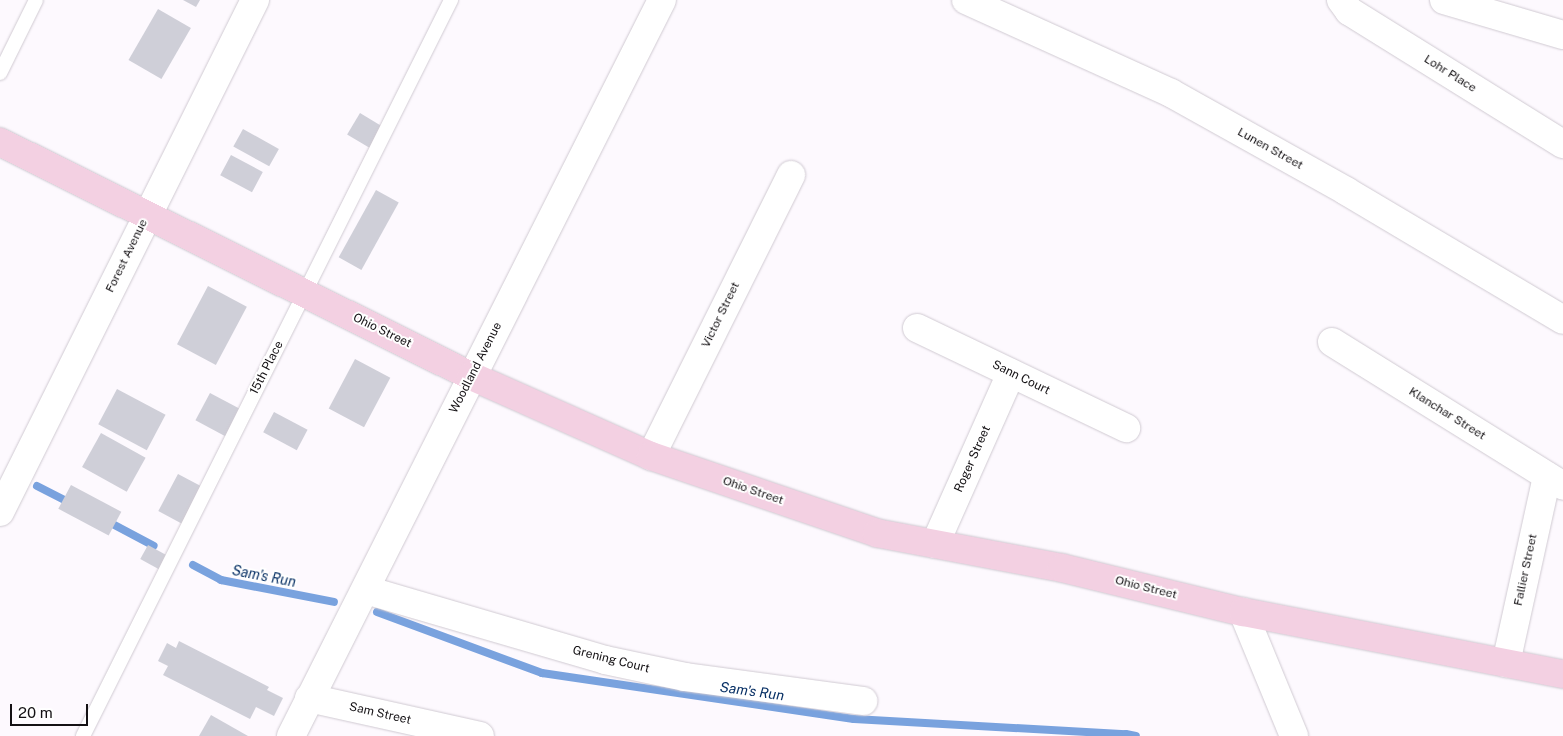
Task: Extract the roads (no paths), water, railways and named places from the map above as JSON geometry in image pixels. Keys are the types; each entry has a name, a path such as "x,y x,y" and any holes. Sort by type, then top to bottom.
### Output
{"main road":[{"name":"Ohio Street","path":"0,142 471,376 651,456 877,534 1062,568 1244,612 1563,674"}],"street":[{"name":"Forest Avenue","path":"0,512 255,0"},
{"name":"Woodland Avenue","path":"291,736 662,0"},
{"name":"Lunen Street","path":"966,0 1171,93 1346,192 1563,320"},
{"name":"Lohr Place","path":"1341,0 1349,11 1563,144"},
{"path":"1444,0 1563,35"},
{"name":"Victor Street","path":"651,456 791,175"},
{"name":"Sann Court","path":"916,328 1126,428"},
{"name":"Klanchar Street","path":"1332,342 1555,481"},
{"name":"Roger Street","path":"935,544 1011,373"},
{"name":"Fallier Street","path":"1506,663 1555,481"},
{"name":"Grening Court","path":"366,590 606,660 685,677 863,701"},
{"path":"1244,612 1294,736"},
{"name":"Sam Street","path":"309,698 480,736"}],"lane":[{"path":"0,73 36,0"},
{"name":"15th Place","path":"83,736 451,0"}],"waterway":[{"name":"Sam's Run","path":"37,486 72,504"},
{"name":"Sam's Run","path":"105,520 154,546"},
{"name":"Sam's Run","path":"193,565 221,580 334,602"},
{"name":"Sam's Run","path":"377,612 542,673 854,719 1136,736"}]}
